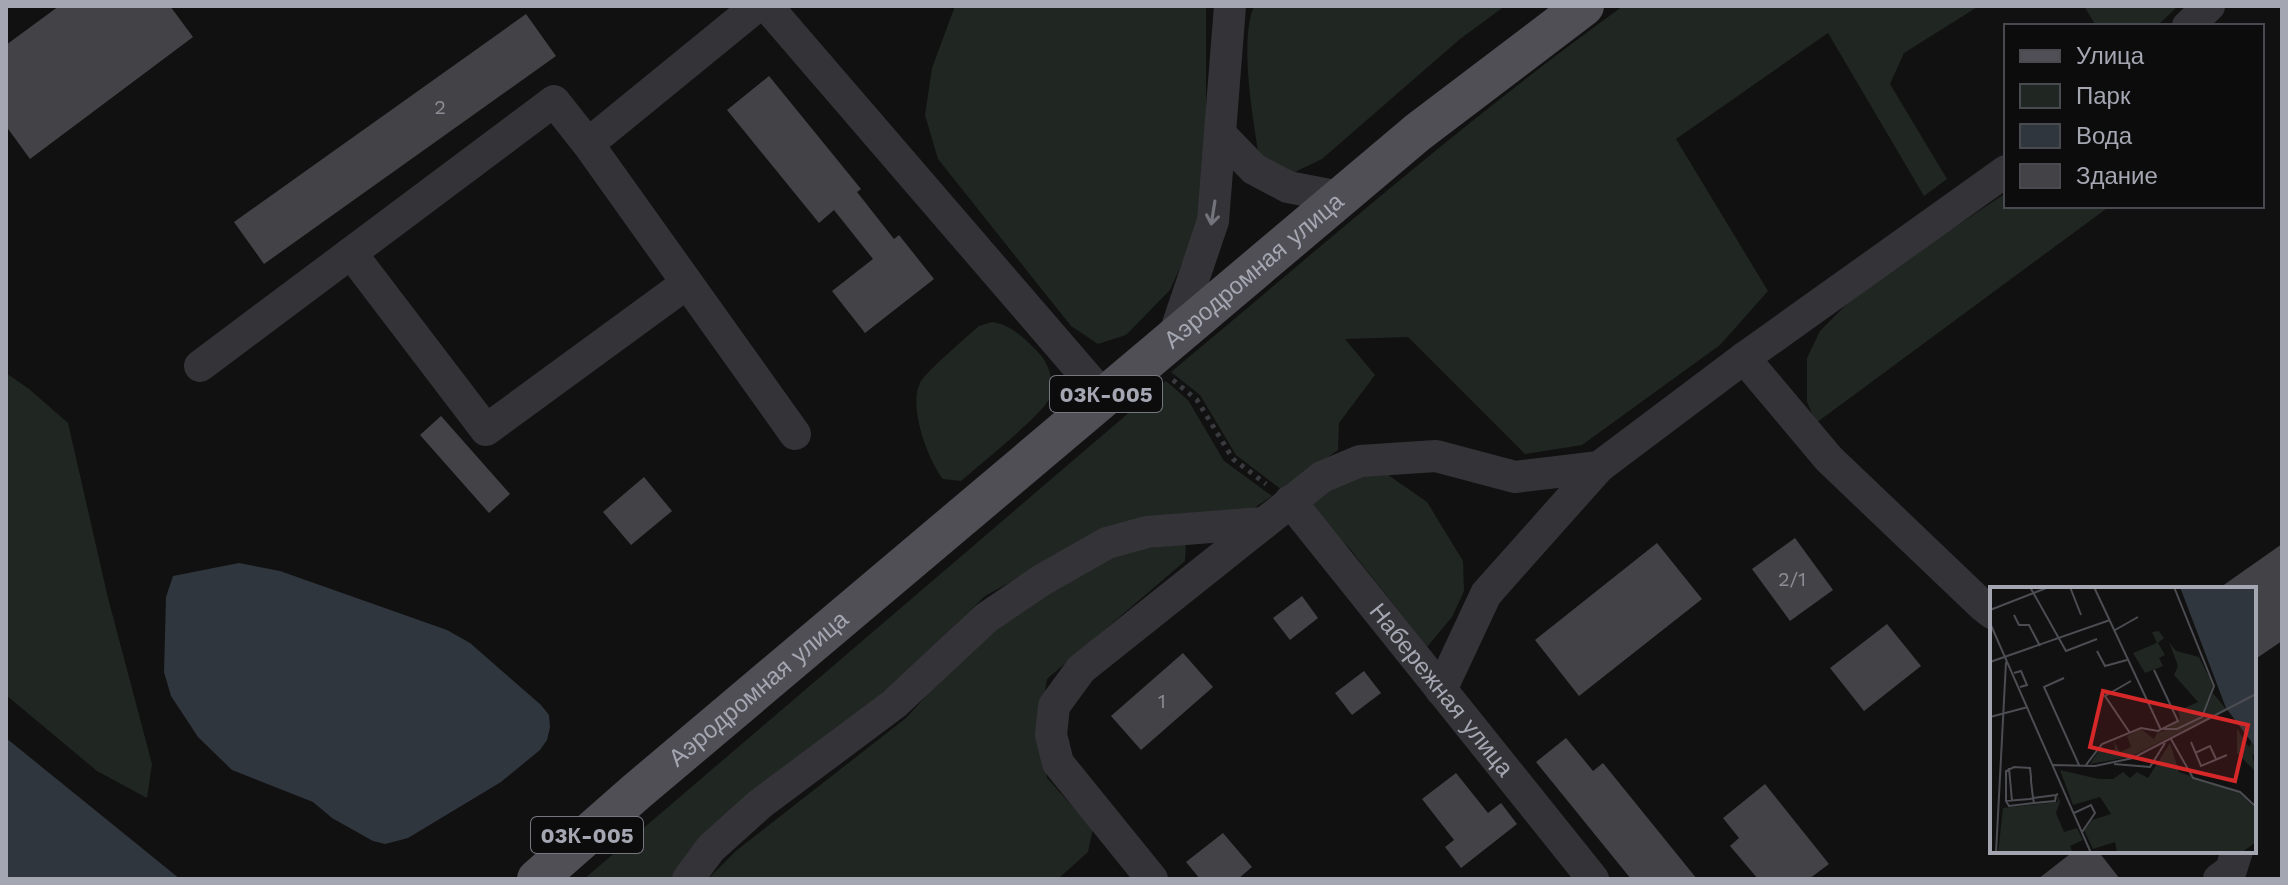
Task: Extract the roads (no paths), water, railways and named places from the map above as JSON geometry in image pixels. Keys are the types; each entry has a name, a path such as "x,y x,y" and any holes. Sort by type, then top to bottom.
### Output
{"main road":[{"name":"Аэродромная улица","path":"537,879 1340,197 1418,132 1584,6"}],"street":[{"path":"588,144 757,6"},
{"path":"767,6 1103,396"},
{"path":"1161,348 1213,221 1230,6"},
{"path":"2190,24 2209,6"},
{"path":"200,366 554,101 795,434"},
{"path":"1221,135 1254,169 1288,187 1340,197"},
{"path":"1441,690 1486,594 1599,467 1744,358 2004,172"},
{"path":"351,253 486,430 687,283"},
{"path":"1744,358 1829,459 1990,611"},
{"path":"1152,879 1058,763 1051,735 1054,706 1081,669 1322,477 1360,461 1436,456 1515,477 1599,467"},
{"name":"Набережная улица","path":"1290,501 1593,879"},
{"path":"688,879 711,848 760,804 894,704 986,618 1042,580 1107,543 1147,532 1262,523"},
{"path":"2219,879 2231,870 2236,853"}],"water":[{"path":"239,563 280,571 447,630 470,643 549,715 547,740 540,750 501,782 408,838 385,844 373,841 332,818 313,802 232,770 198,737 171,696 164,672 166,597 173,576"},
{"path":"6,738 180,879 6,879"}]}
